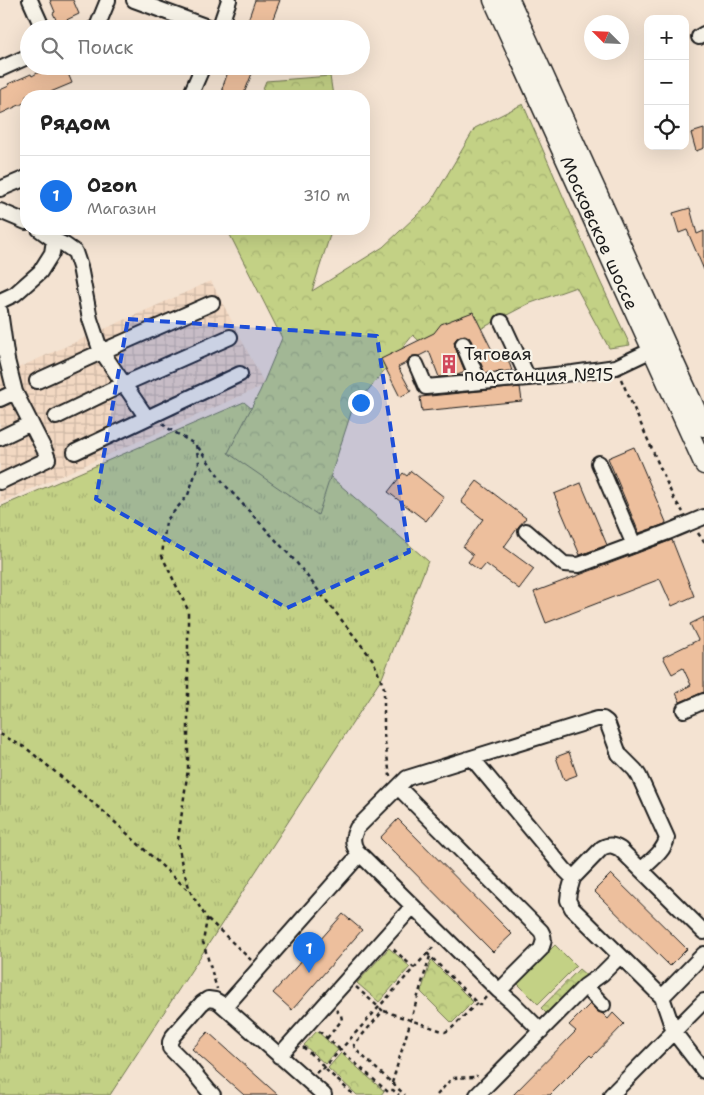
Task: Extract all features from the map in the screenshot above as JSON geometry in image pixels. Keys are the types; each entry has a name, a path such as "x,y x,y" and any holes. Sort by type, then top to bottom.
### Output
{"main road":[{"name":"Московское шоссе","path":"493,0 704,465"},
{"name":"Московское шоссе","path":"510,0 704,427"}],"lane":[{"path":"30,0 39,20"},
{"path":"100,20 108,0"},
{"path":"134,0 188,20"},
{"path":"222,20 229,0"},
{"path":"0,69 20,60"},
{"path":"193,90 199,75"},
{"path":"0,189 20,181"},
{"path":"0,211 20,219"},
{"path":"47,235 75,252 80,267 90,319 101,352 124,384 152,416"},
{"path":"0,301 15,294 40,272 52,253 54,240"},
{"path":"37,381 212,303"},
{"path":"0,311 7,360 15,392 48,459 0,482"},
{"path":"502,322 528,378"},
{"path":"56,417 230,336"},
{"path":"463,344 479,382"},
{"path":"416,364 426,387 528,378 616,366 652,350"},
{"path":"75,452 240,374"},
{"path":"0,399 15,392"},
{"path":"0,438 31,424"},
{"path":"598,463 634,544"},
{"path":"526,531 564,564 579,565 698,520"},
{"path":"684,710 704,701"},
{"path":"541,1031 360,854 353,841 357,828 394,784 407,778 597,719 603,719 610,727 619,754 639,776 667,838 663,849 641,870"},
{"path":"472,758 573,878"},
{"path":"394,784 541,931 544,937 541,949 497,990"},
{"path":"704,932 620,849 614,846 608,845 602,848 573,878 568,900 572,908 662,997 674,1032 704,1072"},
{"path":"220,1004 260,968 360,854"},
{"path":"279,1056 412,906"},
{"path":"662,997 704,954"},
{"path":"477,1095 584,986 602,974 620,956"},
{"path":"584,986 604,1005"},
{"path":"213,1095 170,1048 173,1036 202,1003 208,999 220,1004 324,1095"},
{"path":"611,1095 704,1001"}],"path":[{"path":"616,366 674,499 698,520 704,540"},
{"path":"152,416 196,445 225,485 296,562 373,660 384,688 384,735 394,784"},
{"path":"196,445 199,462 188,495 166,521 162,556 188,610 188,769 178,840 182,866 191,893 207,919 260,968"},
{"path":"0,734 26,748 104,812 191,893"},
{"path":"207,919 204,942 220,1004"},
{"path":"309,1082 341,1050 443,936"},
{"path":"382,940 414,968"},
{"path":"428,955 477,1003"},
{"path":"392,1083 428,955"},
{"path":"347,979 383,1011 444,1032 448,1031 477,1003 479,1004 497,990"},
{"path":"327,1002 342,1017 341,1022 327,1038"},
{"path":"383,1011 354,1045 355,1049 405,1095"},
{"path":"309,1022 387,1094 393,1090 399,1095"},
{"path":"294,1039 354,1095"},
{"path":"437,1095 452,1078 476,1076 482,1070"}],"highlighted area":[{"path":"128,319 377,336 409,552 287,608 96,499"}],"shaded area":[{"path":"211,281 265,385 0,503 0,376"}],"green space":[{"path":"330,76 332,90 262,90 266,81"},
{"path":"523,104 599,279 630,345 609,348 576,287 528,304 433,354 413,335 352,410 318,515 228,453 260,391 282,338 230,235 330,235 312,291 383,247 431,202 475,128"},
{"path":"244,402 428,561 382,678 110,1095 0,1095 0,507"},
{"path":"555,945 576,966 538,1004 517,983"},
{"path":"389,948 410,967 379,1002 357,983"},
{"path":"431,960 473,1002 452,1023 421,992"},
{"path":"579,969 587,976 548,1015 541,1008"},
{"path":"317,1031 338,1050 325,1064 304,1045"},
{"path":"341,1053 384,1091 381,1095 357,1095 328,1068"}],"building":[{"path":"50,0 73,0 79,14 66,20 56,20 53,13 55,12"},
{"path":"255,0 280,0 272,20 248,20"},
{"path":"29,75 69,75 72,83 55,90 20,90 20,105 0,114 0,90 9,86 8,84"},
{"path":"227,75 251,75 245,90 222,89"},
{"path":"704,129 704,148 696,151 691,133"},
{"path":"690,208 697,234 704,231 704,270 687,230 679,233 673,213"},
{"path":"473,312 497,360 508,359 512,371 485,373 469,337 465,335 460,336 454,342 465,372 455,376 439,377 429,351 419,356 413,356 409,358 408,362 398,367 411,391 400,397 381,359 434,333 441,324"},
{"path":"520,387 522,401 422,411 420,397"},
{"path":"634,447 666,522 639,533 608,458"},
{"path":"411,471 444,497 426,521 388,492 403,473 407,476"},
{"path":"477,481 526,518 504,547 534,569 519,589 486,564 480,571 468,562 473,555 463,547 483,519 461,502"},
{"path":"581,483 607,545 580,555 554,494"},
{"path":"672,540 694,596 672,606 660,579 546,623 534,592"},
{"path":"704,617 704,692 680,702 676,693 691,685 683,668 672,674 663,657 698,640 690,624"},
{"path":"569,752 577,775 564,780 556,757"},
{"path":"398,819 512,934 493,952 380,838"},
{"path":"611,874 687,949 670,966 594,891"},
{"path":"343,914 362,930 292,1010 273,993"},
{"path":"590,1004 608,1019 613,1013 624,1024 592,1057 590,1055 550,1095 513,1095 576,1031 569,1025"},
{"path":"208,1032 278,1095 244,1095 192,1049"}],"place":[{"name":"Тяговая подстанция №15","path":"449,364"},
{"name":"Ozon","path":"309,973"}]}
